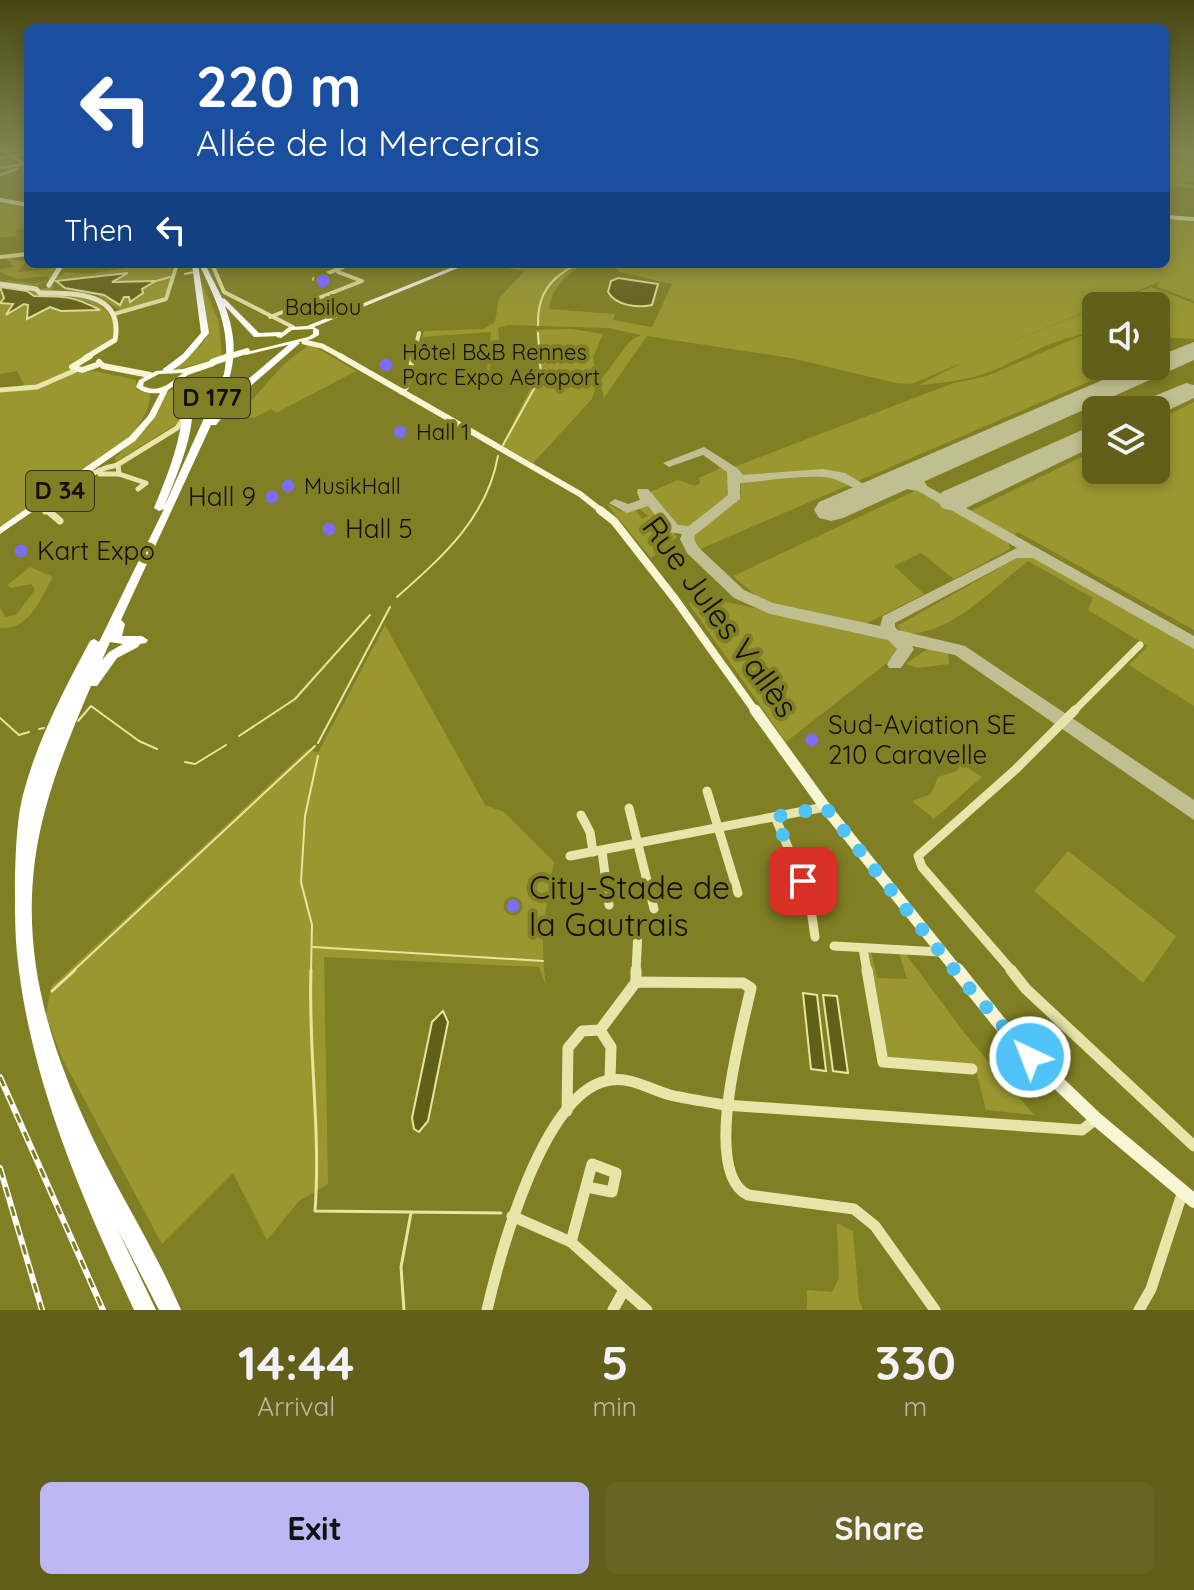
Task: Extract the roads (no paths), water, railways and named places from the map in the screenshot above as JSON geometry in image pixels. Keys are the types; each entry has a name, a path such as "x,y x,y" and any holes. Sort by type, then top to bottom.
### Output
{"highway":[{"path":"166,371 186,356 205,333 200,268"},
{"name":"D 177","path":"170,1310 59,1082 32,1000 23,908 29,845 44,782 215,390 226,354 223,324 202,268"},
{"path":"203,268 225,303 257,335 282,336"},
{"path":"155,526 220,412 259,373 300,342"},
{"path":"44,782 105,665 186,441 188,392 186,386 170,388"},
{"name":"D 177","path":"145,1310 38,1078 12,977 9,909 17,846 37,770 155,526"},
{"path":"105,665 116,653 142,640 115,640"}],"main road":[{"path":"282,336 300,342 313,331 344,315 456,268"},
{"path":"180,375 166,371 150,375 141,381 140,388 152,391 170,388 180,375 246,352 282,336 293,327 313,331"},
{"name":"D 34","path":"0,531 119,449 146,422 170,388"},
{"path":"146,422 153,404 152,391"}],"street":[{"path":"1170,217 1194,219"},
{"path":"0,257 24,254"},
{"path":"59,268 42,293 56,290 98,300 114,314 117,336 94,364"},
{"path":"114,314 166,299 176,268"},
{"path":"214,268 224,292 293,327"},
{"path":"314,279 344,268"},
{"path":"275,320 284,313 362,281 338,272"},
{"path":"0,283 58,286 56,290"},
{"path":"275,320 282,336"},
{"path":"313,331 322,346"},
{"path":"401,392 406,388 419,333"},
{"path":"300,342 322,346"},
{"name":"Rue Jules Vallès","path":"322,346 580,494 614,521 675,599 825,807 1014,1041 1096,1119 1194,1201"},
{"path":"0,390 27,389 54,381 72,372 77,362 150,375"},
{"path":"94,364 141,381"},
{"path":"60,521 46,514 47,508 94,475 116,469 181,424 188,392"},
{"path":"119,449 112,461 116,469 146,483 138,489"},
{"path":"1140,645 1016,769 918,856 922,867 992,945 1026,989 1194,1146"},
{"path":"707,791 738,893"},
{"path":"570,856 825,807"},
{"path":"629,808 654,909"},
{"path":"581,815 598,851 609,905"},
{"path":"775,817 809,896 815,937"},
{"path":"567,1111 568,1048 582,1031 600,1030 636,982 638,930"},
{"path":"834,946 940,952"},
{"path":"863,948 883,1062 972,1069"},
{"path":"636,982 743,983 751,988 725,1105 731,1179 738,1190 748,1195 854,1209 875,1226 935,1310"},
{"path":"600,1030 611,1046 610,1079"},
{"path":"487,1310 512,1216 537,1158 567,1111 586,1090 610,1079 633,1081 668,1094 725,1105 1082,1130 1096,1119"},
{"path":"571,1242 587,1187"},
{"path":"1139,1310 1151,1289 1183,1191"},
{"path":"512,1216 571,1242 647,1310"},
{"path":"613,1310 624,1290"}],"waterway":[{"path":"538,325 540,304 547,288 570,268"},
{"path":"185,274 194,272"},
{"path":"156,281 170,277"},
{"path":"503,445 541,376 538,333"},
{"path":"397,597 446,551 473,517 484,499 498,456"},
{"path":"318,743 390,607"},
{"path":"239,736 295,699 370,615"},
{"path":"78,721 91,706 139,741 157,749"},
{"path":"0,718 19,735 29,732"},
{"path":"39,729 44,728"},
{"path":"185,762 195,764 226,745"},
{"path":"72,972 315,746"},
{"path":"311,972 312,925 301,882 305,816 318,756"},
{"path":"313,947 543,961"},
{"path":"52,991 75,970"},
{"path":"311,972 315,1211 501,1213"},
{"path":"404,1310 401,1267 411,1213"}],"railway":[{"path":"0,1077 103,1310"},
{"path":"0,1168 42,1310"}],"place":[{"name":"Babilou","path":"323,281"},
{"name":"Hôtel B&B Rennes Parc Expo Aéroport","path":"386,365"},
{"name":"Hall 1","path":"400,432"},
{"name":"MusikHall","path":"288,486"},
{"name":"Hall 9","path":"272,497"},
{"name":"Hall 5","path":"329,529"},
{"name":"Kart Expo","path":"21,551"},
{"name":"Sud-Aviation SE 210 Caravelle","path":"812,740"},
{"name":"City-Stade de la Gautrais","path":"513,906"}]}
